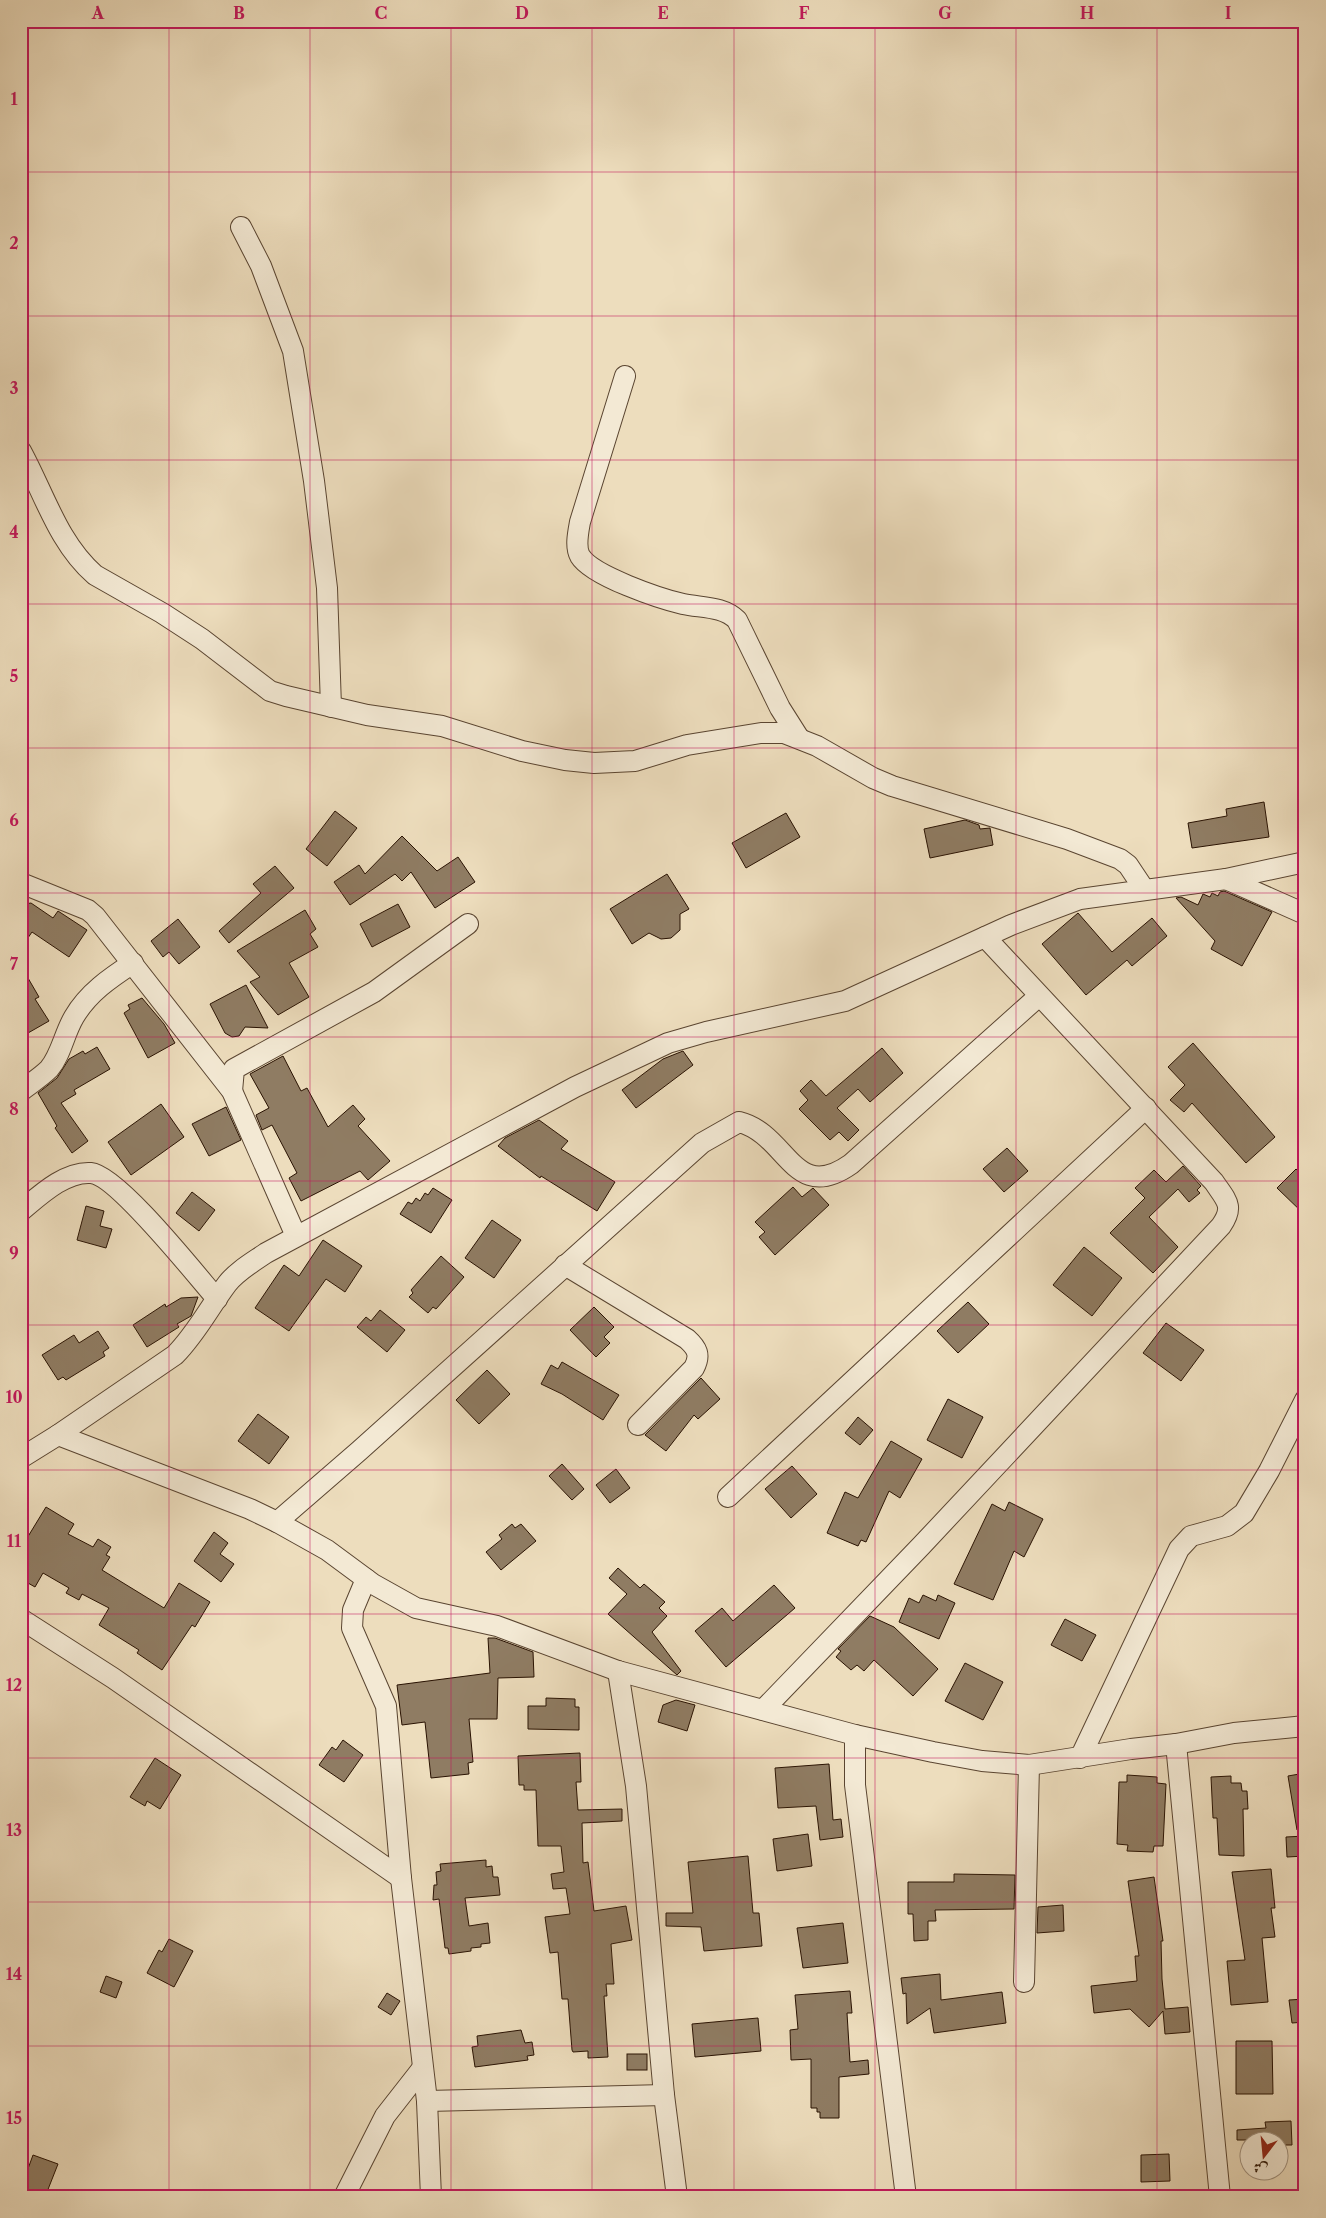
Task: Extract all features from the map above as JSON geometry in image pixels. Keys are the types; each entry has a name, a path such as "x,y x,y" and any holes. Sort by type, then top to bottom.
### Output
{"street":[{"path":"241,227 261,266 293,351 314,481 327,588 331,707"},
{"path":"625,376 580,522 577,541 580,556 592,567 627,586 682,604 730,614 737,620 780,708 799,738"},
{"path":"21,451 71,550 95,575 202,639 270,690 367,715 442,726 522,750 566,760 594,763 635,761 687,745 761,733 784,733 799,738 873,778 892,786 1067,839 1120,859 1128,865 1144,889"},
{"path":"23,1454 58,1435 175,1355 190,1340 228,1283 243,1269 296,1236 575,1087 668,1043 706,1032 845,1001 1019,921 1080,899 1226,879 1305,862"},
{"path":"1226,879 1305,914"},
{"path":"21,883 88,910 107,928 232,1091 296,1236"},
{"path":"232,1091 234,1069 374,992 468,924"},
{"path":"763,1710 928,1539 1221,1226 1228,1216 1229,1207 1214,1182 1038,996 985,937"},
{"path":"21,1090 48,1069 58,1054 74,1017 87,999 106,981 133,963"},
{"path":"277,1522 359,1451 702,1143 739,1122 756,1129 804,1173 824,1178 836,1175 851,1164 1038,996"},
{"path":"728,1497 1146,1108"},
{"path":"21,1211 41,1195 67,1179 82,1173 100,1175 120,1191 217,1299"},
{"path":"565,1265 686,1339 697,1349 698,1357 694,1368 638,1425"},
{"path":"1080,1758 1179,1550 1191,1536 1227,1526 1244,1513 1270,1470 1305,1400"},
{"path":"58,1435 241,1505 277,1522 327,1550 366,1580 416,1608 496,1626 618,1671 854,1735 982,1761 1029,1765 1176,1744 1234,1733 1305,1726"},
{"path":"366,1580 353,1610 352,1628 386,1706 401,1878 421,2070 427,2101 431,2197"},
{"path":"21,1619 112,1678 401,1878"},
{"path":"618,1671 636,1786 664,2095 677,2197"},
{"path":"854,1735 855,1785 906,2197"},
{"path":"1176,1744 1220,2197"},
{"path":"1024,1982 1029,1765"},
{"path":"344,2197 385,2116 421,2070"},
{"path":"427,2101 664,2095"}],"building":[{"path":"1264,802 1269,837 1192,848 1188,823 1227,816 1226,809"},
{"path":"335,811 357,828 327,866 306,849"},
{"path":"786,813 800,837 746,868 732,843"},
{"path":"965,820 979,825 980,829 990,828 993,845 930,858 924,829"},
{"path":"402,836 437,871 458,857 475,882 435,908 411,872 402,881 395,874 350,905 334,882 359,865 365,874"},
{"path":"275,866 294,888 229,943 219,931 261,893 253,884"},
{"path":"667,874 689,909 680,914 680,930 671,938 661,939 649,933 632,944 610,909"},
{"path":"1224,891 1272,912 1242,966 1211,949 1215,941 1176,898 1181,897 1198,905 1203,894 1210,897 1212,893 1218,896 1220,892"},
{"path":"31,903 53,918 58,911 87,930 69,957 32,932 21,948 21,908 25,904"},
{"path":"398,904 410,927 372,947 360,924"},
{"path":"305,910 316,929 310,934 318,947 289,963 309,997 278,1015 250,982 260,977 237,951"},
{"path":"1078,913 1112,952 1152,918 1167,936 1132,966 1127,960 1086,995 1042,944"},
{"path":"178,919 200,947 179,964 169,952 163,957 151,941"},
{"path":"21,966 39,997 35,999 49,1021 21,1037"},
{"path":"246,985 268,1028 245,1027 239,1036 232,1037 225,1033 210,1004"},
{"path":"142,998 164,1024 175,1043 148,1058 124,1013 130,1009 128,1005"},
{"path":"1193,1043 1275,1137 1246,1163 1192,1103 1184,1112 1170,1100 1185,1085 1168,1067"},
{"path":"97,1047 110,1069 74,1090 76,1094 61,1103 88,1141 72,1153 55,1128 57,1126 38,1093 57,1078 69,1059 83,1051 85,1054"},
{"path":"882,1048 903,1073 870,1102 858,1089 837,1108 859,1130 848,1141 839,1132 830,1140 799,1109 808,1100 800,1091 811,1080 826,1096"},
{"path":"683,1051 693,1065 636,1108 622,1090 663,1059"},
{"path":"283,1056 301,1091 307,1088 328,1127 353,1105 365,1119 358,1126 390,1161 368,1180 360,1171 301,1201 289,1178 297,1173 272,1125 262,1130 256,1115 269,1108 250,1074"},
{"path":"161,1104 184,1137 131,1175 108,1142"},
{"path":"226,1107 241,1140 209,1156 192,1124"},
{"path":"539,1120 568,1141 561,1149 615,1182 597,1211 541,1176 540,1178 498,1146 505,1138"},
{"path":"1007,1148 1028,1171 1004,1192 983,1169"},
{"path":"1183,1166 1201,1186 1197,1190 1200,1193 1189,1202 1178,1189 1149,1217 1178,1247 1153,1273 1110,1233 1145,1198 1135,1188 1154,1170 1166,1182"},
{"path":"1296,1169 1305,1177 1305,1215 1277,1188"},
{"path":"793,1187 802,1197 813,1188 829,1205 775,1255 759,1237 765,1232 755,1222"},
{"path":"433,1188 452,1200 431,1233 400,1214 408,1202 412,1204 416,1198 420,1201 425,1193 428,1195"},
{"path":"192,1192 215,1210 199,1231 176,1213"},
{"path":"86,1206 104,1211 100,1226 112,1229 106,1248 77,1240"},
{"path":"492,1220 521,1240 494,1278 465,1258"},
{"path":"323,1240 362,1266 345,1292 326,1279 289,1331 255,1308 284,1265 299,1276"},
{"path":"1084,1247 1122,1278 1092,1316 1053,1285"},
{"path":"441,1256 464,1277 436,1309 433,1307 428,1313 409,1297 413,1293 411,1290"},
{"path":"198,1297 191,1316 177,1324 179,1327 147,1347 133,1325 165,1304 166,1307 181,1298"},
{"path":"968,1302 989,1324 958,1353 937,1331"},
{"path":"594,1307 614,1327 604,1337 610,1343 596,1357 570,1330"},
{"path":"380,1310 405,1330 387,1352 357,1327 366,1317 371,1321"},
{"path":"1166,1323 1204,1350 1181,1381 1143,1353"},
{"path":"98,1331 109,1348 103,1352 105,1356 66,1380 63,1377 58,1380 42,1355 74,1335 79,1343"},
{"path":"562,1362 619,1395 603,1420 562,1394 541,1384 551,1365 558,1369"},
{"path":"487,1370 510,1394 479,1424 456,1400"},
{"path":"701,1378 720,1399 698,1419 694,1415 666,1451 645,1435"},
{"path":"948,1399 983,1417 962,1458 927,1440"},
{"path":"258,1414 289,1437 269,1464 238,1441"},
{"path":"858,1417 873,1430 860,1445 845,1433"},
{"path":"891,1441 922,1459 900,1498 889,1491 866,1542 861,1540 858,1546 827,1533 845,1492 858,1498"},
{"path":"562,1464 584,1489 572,1500 549,1476"},
{"path":"792,1466 817,1494 791,1518 765,1489"},
{"path":"616,1469 630,1488 610,1503 596,1485"},
{"path":"1009,1502 1043,1519 1024,1557 1014,1551 993,1600 954,1584 992,1504 1005,1511"},
{"path":"46,1507 74,1524 68,1534 93,1547 98,1539 111,1547 106,1555 110,1557 102,1570 164,1608 179,1583 210,1602 195,1627 192,1625 162,1670 137,1653 139,1650 99,1625 109,1608 82,1594 79,1600 66,1593 69,1588 43,1573 35,1587 21,1579 21,1548"},
{"path":"512,1524 515,1528 521,1524 536,1541 501,1570 486,1552 502,1539 499,1535"},
{"path":"214,1532 228,1543 220,1554 234,1564 221,1582 194,1561"},
{"path":"618,1568 640,1588 644,1584 665,1602 659,1608 667,1616 652,1632 681,1671 677,1675 608,1614 627,1594 609,1578"},
{"path":"774,1585 795,1608 726,1667 695,1631 722,1608 733,1621"},
{"path":"923,1595 936,1601 938,1595 955,1603 939,1639 899,1622 909,1598 919,1603"},
{"path":"870,1616 894,1627 938,1669 913,1696 874,1660 864,1671 857,1665 851,1670 836,1657 841,1651 838,1649"},
{"path":"1065,1619 1096,1635 1082,1661 1051,1645"},
{"path":"488,1638 495,1638 533,1652 534,1677 498,1678 497,1719 469,1719 473,1762 468,1763 469,1774 431,1778 425,1722 402,1725 397,1685 490,1673"},
{"path":"965,1663 1003,1682 983,1720 945,1701"},
{"path":"546,1698 575,1699 575,1707 579,1707 579,1730 528,1729 528,1706 546,1706"},
{"path":"676,1700 695,1705 687,1731 658,1722 663,1705"},
{"path":"343,1740 363,1755 344,1782 319,1765 332,1747 336,1750"},
{"path":"580,1753 581,1782 576,1782 578,1810 622,1809 622,1821 582,1823 583,1863 588,1862 594,1911 626,1906 632,1940 611,1944 614,1984 606,1984 607,1996 604,1996 608,2057 588,2058 588,2051 573,2052 572,2050 568,1999 562,1999 558,1952 550,1953 545,1917 570,1914 566,1888 553,1889 551,1874 564,1872 561,1846 538,1846 536,1790 524,1790 524,1785 519,1785 518,1756"},
{"path":"155,1758 181,1775 160,1809 147,1801 145,1806 130,1797"},
{"path":"829,1764 833,1820 841,1819 843,1837 820,1840 816,1806 778,1808 775,1768"},
{"path":"1305,1773 1305,1829 1297,1830 1288,1776"},
{"path":"1127,1775 1157,1777 1157,1783 1166,1784 1163,1846 1154,1846 1153,1852 1127,1851 1128,1845 1117,1844 1119,1782 1127,1782"},
{"path":"1231,1776 1231,1783 1241,1783 1242,1791 1247,1791 1248,1809 1243,1809 1244,1856 1219,1855 1217,1818 1213,1818 1211,1777"},
{"path":"808,1834 812,1866 777,1871 773,1839"},
{"path":"1305,1836 1305,1856 1287,1857 1286,1837"},
{"path":"748,1856 753,1913 759,1913 762,1946 704,1951 701,1927 666,1926 666,1913 693,1913 688,1862"},
{"path":"486,1860 486,1867 492,1866 493,1877 498,1877 500,1895 465,1898 469,1926 488,1923 490,1943 481,1944 481,1947 471,1948 471,1951 449,1954 448,1948 445,1948 439,1899 433,1900 434,1885 437,1885 436,1872 441,1871 440,1864"},
{"path":"1271,1869 1275,1908 1271,1908 1275,1937 1262,1938 1268,2002 1231,2005 1227,1961 1245,1960 1232,1872"},
{"path":"954,1874 1015,1875 1014,1909 935,1910 936,1921 928,1921 928,1940 914,1941 913,1914 908,1914 908,1882 954,1882"},
{"path":"1154,1877 1163,1941 1161,1941 1162,1979 1165,2009 1188,2007 1190,2032 1165,2034 1163,2011 1149,2027 1130,2009 1094,2013 1091,1986 1137,1981 1135,1956 1139,1956 1128,1881"},
{"path":"1063,1905 1064,1931 1037,1933 1038,1907"},
{"path":"843,1923 848,1963 803,1968 797,1928"},
{"path":"169,1939 193,1951 174,1987 147,1973 159,1950 162,1952"},
{"path":"940,1974 941,2000 1002,1992 1006,2023 934,2033 930,2008 907,2024 906,1993 903,1994 901,1978"},
{"path":"106,1976 122,1982 116,1998 100,1992"},
{"path":"850,1991 852,2013 847,2013 850,2062 868,2060 869,2074 839,2077 839,2118 820,2118 820,2112 817,2112 817,2108 811,2108 811,2059 791,2060 790,2030 798,2029 795,1995"},
{"path":"387,1993 400,2001 391,2015 378,2007"},
{"path":"1305,1999 1305,2022 1292,2023 1289,2000"},
{"path":"758,2018 761,2051 695,2057 692,2024"},
{"path":"521,2030 525,2043 532,2042 534,2055 527,2056 528,2060 475,2067 472,2047 478,2046 477,2036"},
{"path":"1236,2041 1272,2041 1273,2094 1236,2094"},
{"path":"627,2054 647,2054 647,2070 627,2070"},
{"path":"1291,2121 1292,2145 1288,2145 1288,2130 1238,2130 1237,2140 1237,2130 1266,2128 1265,2122"},
{"path":"1169,2154 1170,2181 1141,2182 1141,2155"},
{"path":"33,2155 58,2164 45,2197 21,2188"}]}
